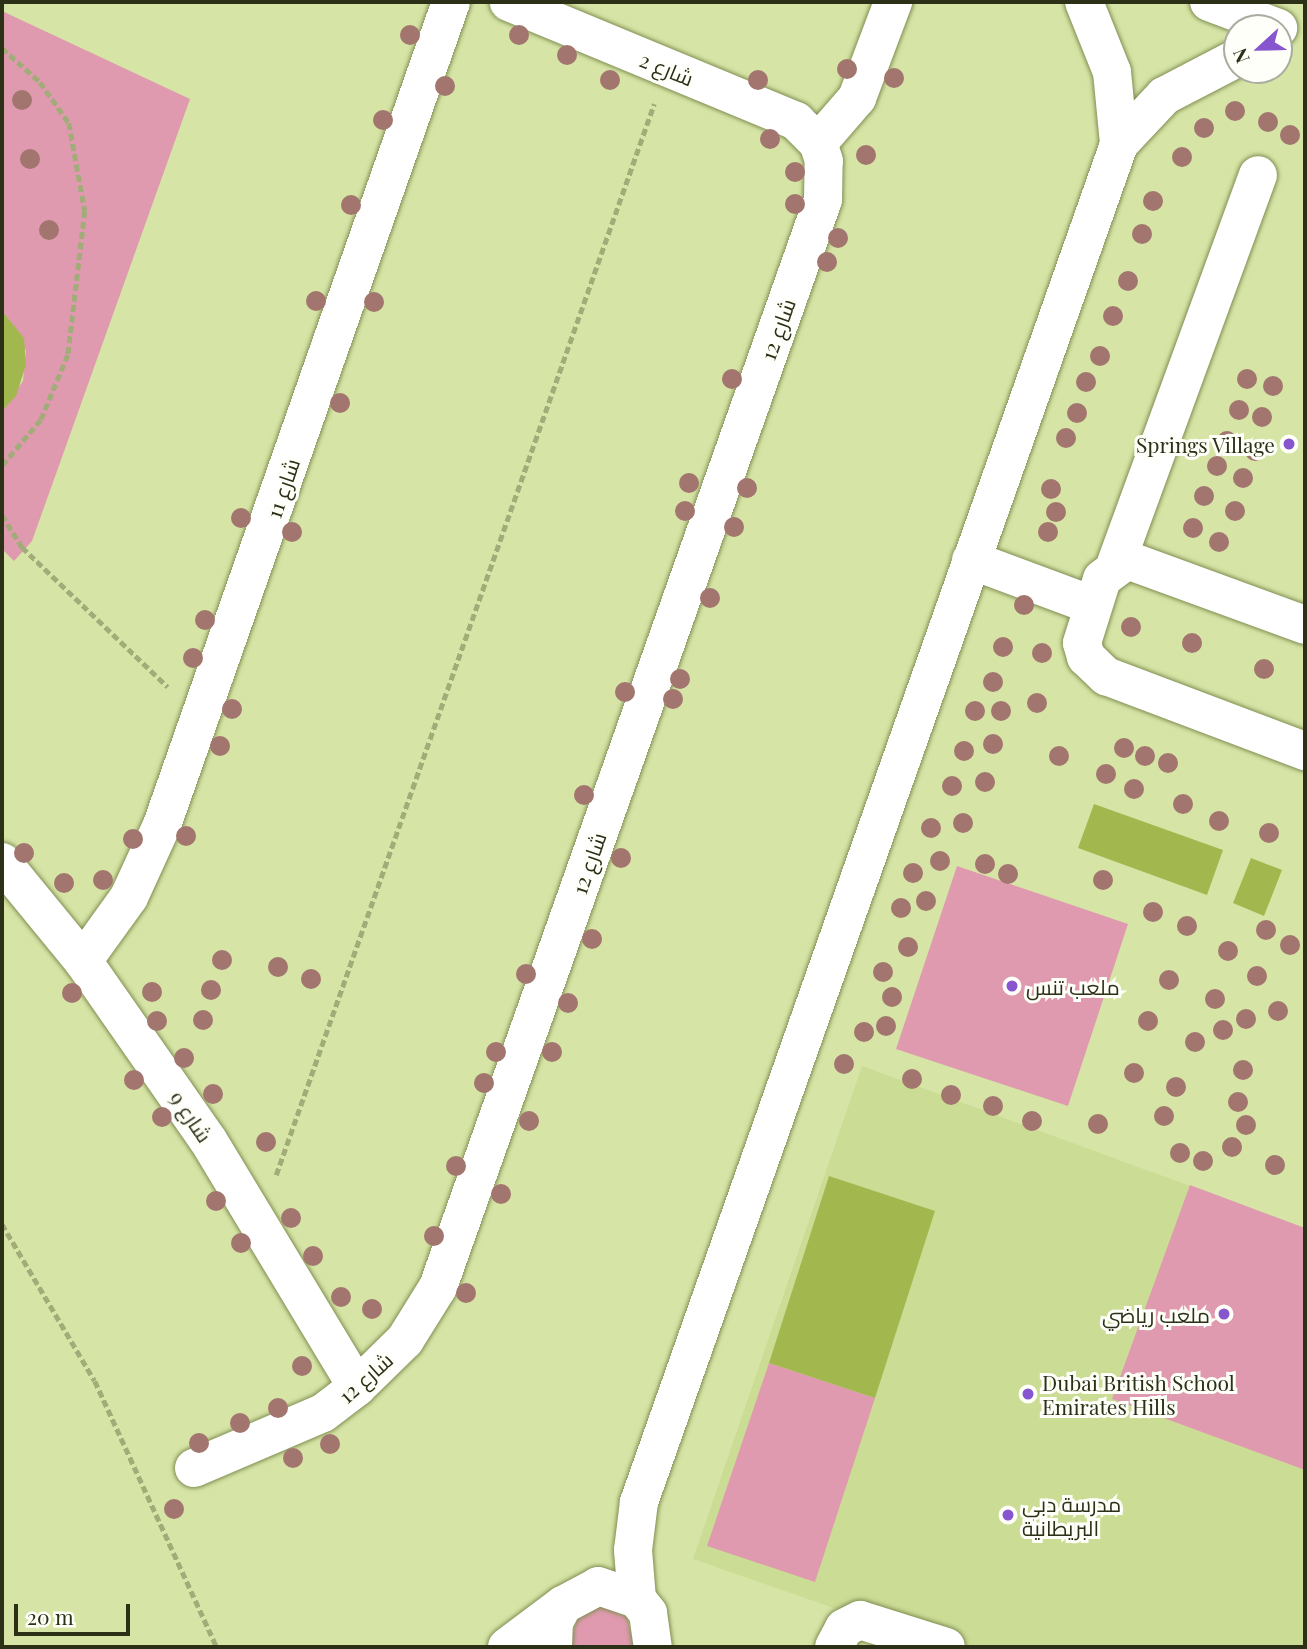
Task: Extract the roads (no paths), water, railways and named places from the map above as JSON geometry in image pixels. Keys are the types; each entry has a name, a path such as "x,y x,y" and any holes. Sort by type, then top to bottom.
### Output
{"street":[{"name":"شارع 11","path":"83,961 147,862 201,719 452,2"},
{"name":"شارع 2","path":"509,2 782,113 818,143"},
{"path":"818,143 852,107 893,2"},
{"path":"1084,2 1112,72 1119,144"},
{"path":"1209,2 1238,14"},
{"path":"654,1631 633,1550 639,1502 1119,144 1164,96 1223,65"},
{"name":"شارع 12","path":"194,1468 323,1413 357,1388 405,1340 438,1287 823,200 824,161 818,143"},
{"path":"1258,175 1116,563 1092,605 1082,643 1094,668 1305,751"},
{"path":"971,560 1092,605"},
{"path":"1116,563 1138,562 1305,625"},
{"name":"شارع 9","path":"2,862 83,961 260,1222 357,1388"},
{"path":"553,1647 554,1622 639,1502"},
{"path":"508,1647 571,1599 598,1586 654,1631"},
{"path":"834,1647 844,1628 869,1620 946,1647"}],"place":[{"name":"Springs Village","path":"1289,444"},
{"name":"ملعب تنس","path":"1012,986"},
{"name":"ملعب رياضي","path":"1224,1314"},
{"name":"Dubai British School Emirates Hills","path":"1028,1394"},
{"name":"مدرسة دبي البريطانية","path":"1008,1515"}]}
